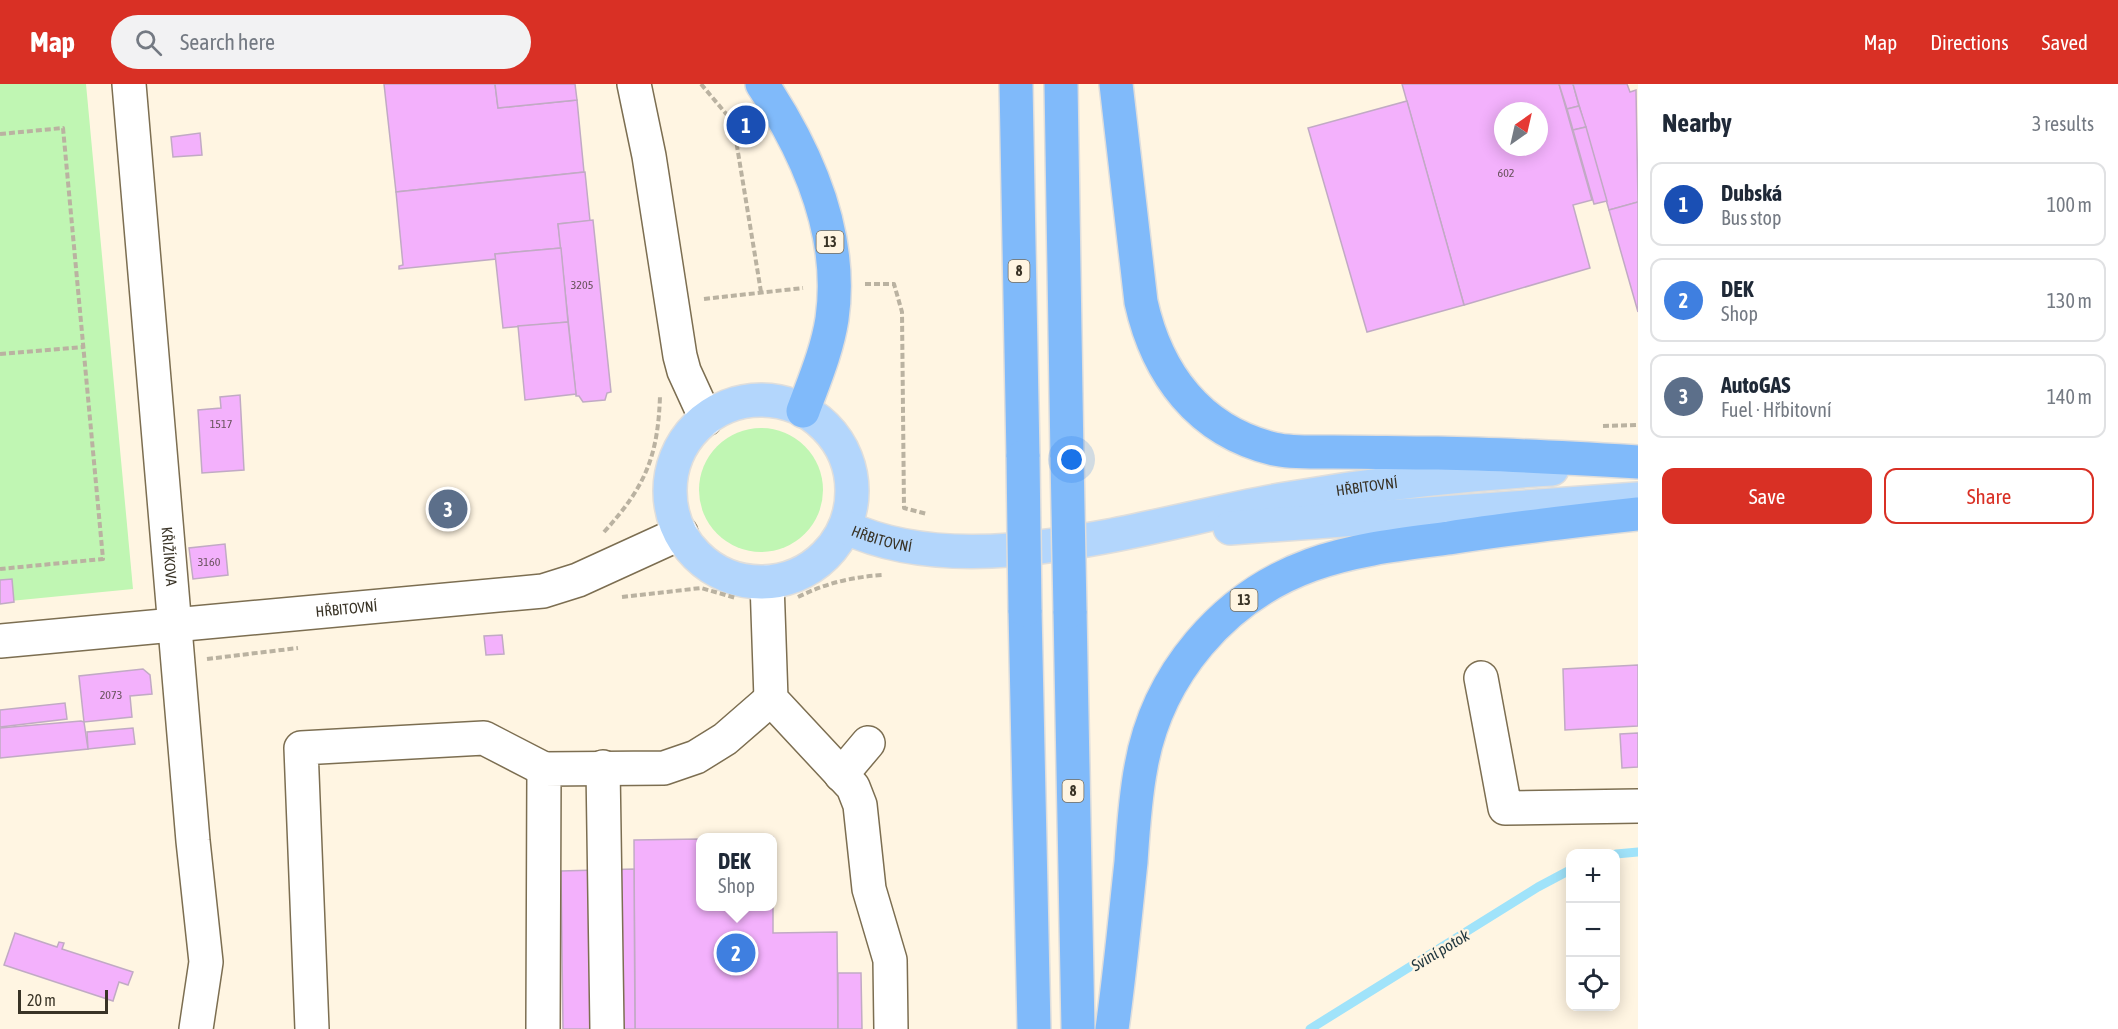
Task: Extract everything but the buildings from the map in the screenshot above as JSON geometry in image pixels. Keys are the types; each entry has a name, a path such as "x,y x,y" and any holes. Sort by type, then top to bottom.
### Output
{"highway":[{"name":"13","path":"762,84 802,151 818,189 829,234 834,284 832,319 825,352 803,411"},
{"name":"8","path":"1016,84 1034,1029"},
{"name":"8","path":"1061,84 1078,1029"},
{"path":"1116,84 1141,302 1148,333 1158,357 1174,382 1192,404 1211,420 1227,431 1276,449 1511,454 1638,464"},
{"name":"13","path":"1112,1029 1120,973 1141,766 1152,725 1167,689 1217,622 1243,600 1279,579 1312,565 1355,552 1522,527 1638,514"}],"main road":[{"name":"HŘBITOVNÍ","path":"750,401 778,402 803,411 834,437 849,467 852,495 845,527 836,543 813,567 768,592 713,568 701,559 681,534 671,503 673,471 686,440 706,419 733,405 750,401"},
{"name":"HŘBITOVNÍ","path":"845,527 867,537 903,546 967,552 1039,546 1100,537 1286,499 1356,489 1522,470 1638,464"},
{"name":"HŘBITOVNÍ","path":"1100,537 1638,499"}],"street":[{"name":"KŘIŽÍKOVA","path":"129,84 193,841 206,962 196,1029"},
{"path":"634,84 651,167 670,303 684,371 706,419"},
{"name":"HŘBITOVNÍ","path":"0,641 543,591 578,580 681,534"},
{"path":"768,592 771,699 847,781 860,805 868,889 890,960 891,1029"},
{"path":"1481,678 1504,808 1638,806"},
{"path":"312,1029 301,748 484,738 544,769 664,768 696,757 724,739 771,699"},
{"path":"847,781 868,742"},
{"path":"603,767 607,1029"},
{"path":"543,1029 544,769"}],"path":[{"path":"701,84 733,122 761,292"},
{"path":"0,134 63,128 103,559 0,569"},
{"path":"670,303 834,284 894,284 902,312 904,508 937,516"},
{"path":"0,354 84,347"},
{"path":"597,538 629,504 651,465 659,421 660,386"},
{"path":"1602,426 1638,425"},
{"path":"682,589 701,588 754,604 768,592 797,598 819,586 854,576 888,575"}],"green space":[{"path":"0,84 86,84 133,589 0,602"},
{"path":"761,428 785,433 796,438 805,446 813,455 818,466 823,490 818,514 813,525 805,534 796,542 785,547 761,552 737,547 726,542 717,534 709,525 704,514 699,490 704,466 709,455 717,446 726,438 737,433"}],"waterway":[{"name":"Sviní potok","path":"1620,854 1638,852"},
{"name":"Sviní potok","path":"1310,1029 1538,887 1566,872"}],"place":[{"name":"Dubská","path":"746,125"},
{"name":"AutoGAS","path":"448,509"},
{"name":"DEK","path":"736,953"}]}
